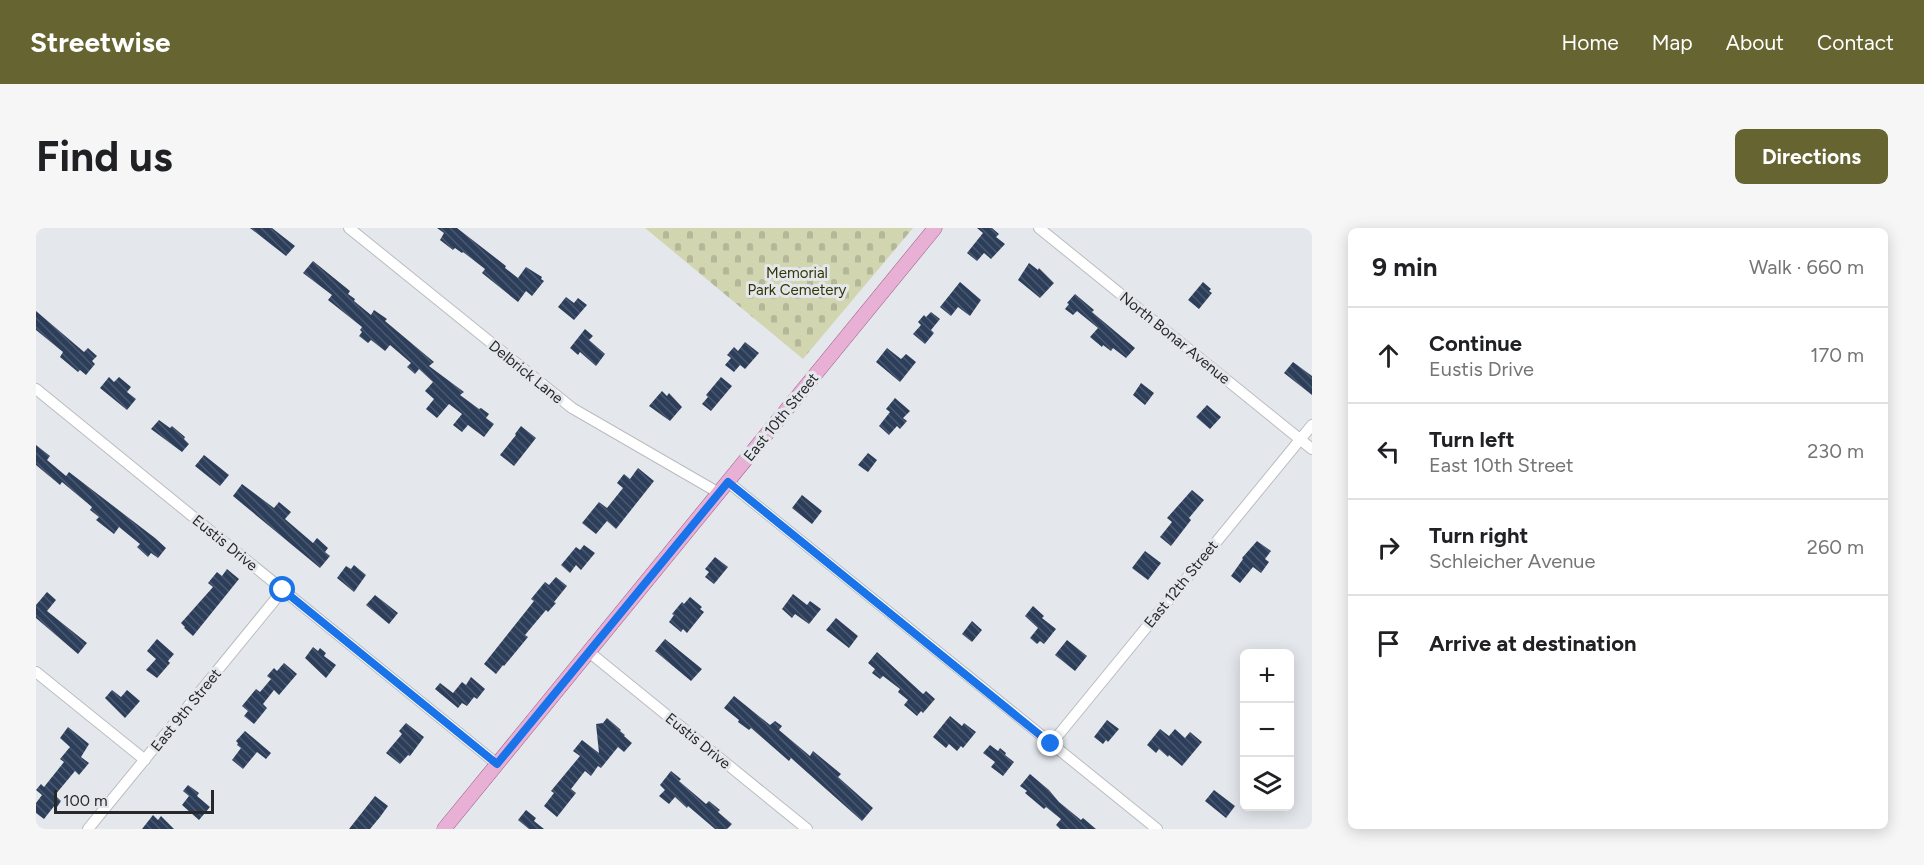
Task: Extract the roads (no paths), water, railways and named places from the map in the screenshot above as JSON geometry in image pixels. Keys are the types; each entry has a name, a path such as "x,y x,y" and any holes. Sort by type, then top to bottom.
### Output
{"main road":[{"name":"East 10th Street","path":"448,828 497,764 935,228"}],"street":[{"name":"Delbrick Lane","path":"349,228 572,408 723,488 1157,829"},
{"name":"North Bonar Avenue","path":"1039,228 1312,449"},
{"name":"Eustis Drive","path":"36,389 497,764"},
{"name":"East 12th Street","path":"1051,744 1312,425"},
{"name":"East 9th Street","path":"88,829 283,590"},
{"name":"Eustis Drive","path":"589,652 807,829"},
{"path":"36,672 145,760"}],"park label":[{"name":"Memorial Park Cemetery","path":"797,282"}]}
